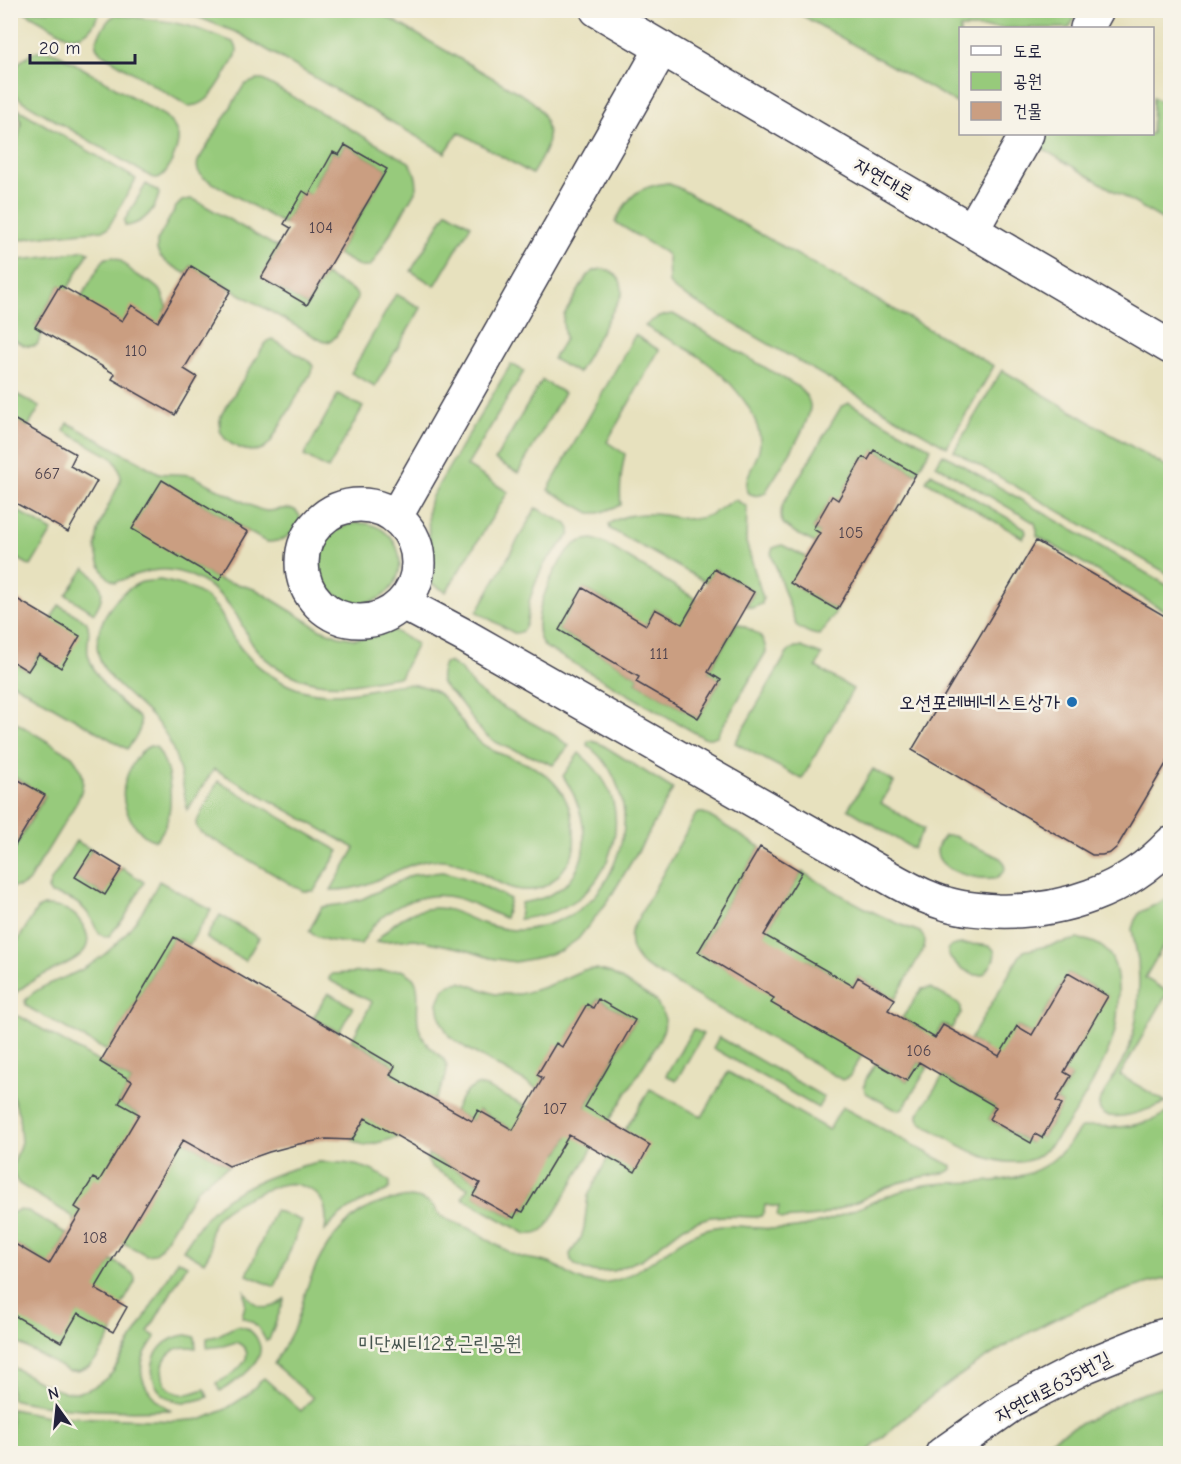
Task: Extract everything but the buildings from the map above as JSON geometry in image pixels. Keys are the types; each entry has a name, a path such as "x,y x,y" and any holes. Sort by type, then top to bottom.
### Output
{"main road":[{"name":"자연대로","path":"597,10 1170,347"},
{"path":"1088,27 1097,10"},
{"path":"396,516 662,48"},
{"path":"972,231 1026,135"},
{"path":"359,504 378,507 396,516 410,530 417,548 419,567 414,586 403,603 388,614 370,620 351,621 333,615 317,603 307,587 302,569 303,550 310,533 322,517 340,508 359,504"},
{"path":"403,603 476,642 897,882 948,905 978,910 1008,911 1041,909 1075,902 1102,892 1132,876 1170,844"},
{"name":"자연대로635번길","path":"942,1454 1016,1402 1086,1365 1170,1334"}],"green space":[{"path":"23,11 99,11 88,31 79,36 67,36"},
{"path":"171,11 377,11 535,104 547,128 546,148 532,174 459,132 445,153 238,33 187,13"},
{"path":"794,11 1079,11 1070,27 959,27 959,104"},
{"path":"119,15 170,22 212,34 233,42 237,50 236,56 210,97 200,104 188,106 98,50 96,43 102,29 111,18"},
{"path":"37,51 48,51 60,55 165,116 178,137 173,159 167,170 160,177 151,177 22,101 12,87 13,73 22,60"},
{"path":"263,80 411,165 417,180 417,188 373,263 368,267 361,267 337,254 387,169 345,145 339,155 333,152 314,185 315,199 303,191 284,224 204,178 199,172 198,161 244,85"},
{"path":"1154,98 1170,107 1170,224 1036,145 1042,135 1154,135"},
{"path":"18,109 136,179 108,228 11,242 11,154 21,123"},
{"path":"667,183 994,366 947,447 675,290 669,283 668,256 615,222 630,199 640,190"},
{"path":"146,184 158,191 155,205 144,219 127,226 124,221"},
{"path":"190,199 279,248 265,271 267,282 307,305 325,275 354,291 357,300 336,336 331,341 324,342 191,266 186,274 166,262 157,250 157,241 176,207 182,201"},
{"path":"447,211 471,225 435,286 411,271"},
{"path":"84,250 89,252 67,290 60,285 35,326 43,332 37,345 26,346 11,338 11,261"},
{"path":"113,257 161,291 167,306 164,311 170,315 159,334 117,330 81,297 102,262 106,258"},
{"path":"601,269 611,271 618,277 622,294 578,373 553,359 565,339 564,315 587,276"},
{"path":"396,294 421,308 375,386 351,373"},
{"path":"673,314 797,386 808,399 809,414 805,425 765,493 756,496 747,492 747,480 760,444 759,431 740,395 701,358 645,326 658,317"},
{"path":"635,335 659,350 607,442 625,454 620,492 621,505 599,513 590,513 548,490"},
{"path":"272,339 313,366 270,443 263,449 250,451 226,440 220,428 221,415 267,341"},
{"path":"511,364 524,371 467,466 508,492 446,592 431,583 434,563 429,537 428,511 431,498"},
{"path":"1002,370 1170,469 1170,575 954,451"},
{"path":"542,380 564,393 518,473 495,460"},
{"path":"11,391 40,407 28,427 16,421 11,430"},
{"path":"338,394 363,407 328,469 304,456"},
{"path":"849,403 931,448 916,474 875,450 868,460 863,457 844,490 845,504 832,497 813,529 827,537 821,546 786,526 781,518 781,512 783,504 841,407"},
{"path":"68,423 159,473 193,476 263,510 292,509 296,511 301,521 290,534 278,541 266,542 162,481 133,528 219,580 257,590 320,629 355,639 372,637 393,630 417,644 400,677 338,685 300,678 273,665 266,659 251,641 229,605 215,590 197,579 178,572 154,570 120,581 115,582 110,579 100,565 96,542 102,521 121,479 120,473 111,457 64,431"},
{"path":"943,454 1170,587 1170,614 1037,536 1035,523 936,465"},
{"path":"931,473 1025,528 1026,533 1023,538 926,481"},
{"path":"736,500 747,507 746,542 763,598 762,604 752,608 747,606 754,592 715,569 706,582 610,529 609,524 615,520 643,514 693,519 713,513"},
{"path":"11,507 52,531 31,566 11,555"},
{"path":"536,508 567,524 570,534 545,563 530,599 526,626 524,630 514,633 477,612"},
{"path":"352,523 368,523 389,534 400,555 400,571 389,592 368,603 352,603 338,597 326,585 320,571 320,555 326,541 338,529"},
{"path":"593,539 604,543 696,599 688,614 683,637 670,617 655,609 641,633 629,615 584,588 559,630 639,677 636,682 698,718 721,680 708,672 737,623 757,633 763,641 766,652 717,736 704,738 545,647 538,625 544,596 550,581 564,556 573,546 581,541"},
{"path":"782,545 806,557 797,587 837,610 820,635 807,632 796,625 771,553 773,548"},
{"path":"85,568 96,578 101,588 101,600 94,613 66,595"},
{"path":"160,580 191,589 204,596 219,611 245,653 265,671 288,685 307,692 327,694 407,684 422,686 437,693 444,698 469,732 481,743 539,770 558,787 570,809 573,821 574,848 566,866 545,886 527,890 503,885 456,862 432,860 413,864 358,887 331,890 355,848 214,769 187,810 177,762 166,735 155,720 113,680 103,667 98,651 99,633 114,602 137,584"},
{"path":"59,605 86,621 89,628 88,654 91,664 108,690 139,718 139,730 127,749 11,682 11,660 28,671 39,654 60,667 51,619"},
{"path":"795,647 822,655 816,667 853,689 802,779 735,743 786,655"},
{"path":"449,662 460,669 474,687 488,699 554,735 569,746 553,765 497,743 481,731 459,701 443,685 441,671 444,663"},
{"path":"10,719 72,756 80,767 83,778 77,802 28,882 20,887 11,887 11,854 45,796 11,775"},
{"path":"588,741 601,744 673,789 608,901 578,939 562,950 515,962 415,939 376,942 401,919 424,909 445,909 492,926 521,930 554,922 571,915 595,896 604,884 617,856 622,841 624,811 620,793 610,769 587,744"},
{"path":"150,746 156,747 162,757 170,794 167,819 163,831 156,840 148,838 132,821 125,806 123,791 131,767 139,755"},
{"path":"579,753 597,771 610,793 614,807 614,836 606,864 590,888 579,898 550,913 519,919 521,903 545,897 563,887 575,873 582,856 584,837 581,817 574,796 563,776"},
{"path":"873,769 894,782 881,803 924,829 913,849 848,809"},
{"path":"218,781 339,851 314,891 303,891 200,832 196,823"},
{"path":"704,813 760,847 698,952 739,976 802,872 889,920 920,932 923,936 924,948 895,999 858,977 850,992 832,974 808,960 862,1055 849,1077 842,1080 643,965 634,953 630,941 631,931 695,816"},
{"path":"944,836 954,836 999,857 1004,862 1005,870 997,878 977,878 950,869 943,864 937,852"},
{"path":"76,841 92,850 76,877 104,895 122,868 144,882 125,917 109,936 99,933 80,905 70,899 51,894 48,889"},
{"path":"442,872 469,879 510,899 505,918 463,900 436,896 415,899 395,908 375,923 361,944 326,940 309,931 322,907 362,899 412,875"},
{"path":"159,881 211,910 189,945 174,937 107,1051 26,1005 25,1001 35,991 81,970 117,943 136,920"},
{"path":"1170,895 1170,934 1145,978 1168,992 1120,1075 1166,1102 1127,1115 1107,1116 1101,1111 1099,1103 1129,1049 1138,1007 1138,960 1132,929 1140,912"},
{"path":"44,906 64,909 77,917 86,932 88,942 80,955 72,961 36,979 11,997 11,952 37,909"},
{"path":"220,915 259,938 245,961 206,938"},
{"path":"1078,939 1100,945 1112,958 1118,988 1117,1015 1115,1031 1094,1081 1071,1119 1058,1135 1035,1158 1021,1162 1005,1162 967,1149 921,1123 918,1114 943,1076 996,1107 989,1119 1030,1143 1035,1134 1042,1138 1062,1104 1056,1101 1071,1077 1064,1072 1107,995 1068,973 1044,1014 1037,1037 1017,1026 1011,1037 1006,1067 982,1054 985,1048 970,1040 1024,951"},
{"path":"961,944 981,944 992,948 994,957 984,974 976,975 968,972 949,956 948,951 951,947"},
{"path":"596,969 611,973 655,1000 665,1019 664,1029 657,1044 605,1128 581,1115 635,1020 598,999 593,1008 587,1005 567,1039 567,1050 556,1044 538,1075 549,1082 543,1092 466,1048 449,1036 441,1021 438,1003 443,990 450,984 461,982 495,994 520,994 545,987 583,970"},
{"path":"401,970 414,980 418,994 420,1031 431,1048 444,1060 447,1073 435,1100 424,1094 400,1137 365,1146 352,1140 395,1066 352,1040 372,1002 329,978 332,974"},
{"path":"930,988 958,1003 961,1007 961,1013 951,1029 943,1024 932,1043 923,1031 902,1018 922,989"},
{"path":"328,993 353,1007 339,1032 313,1018"},
{"path":"16,1016 132,1081 119,1103 229,1166 197,1189 161,1247 154,1254 146,1255 122,1242 111,1174 76,1207 88,1215 82,1226 74,1221 72,1216 19,1184 15,1178 14,1163 21,1142 19,1115 11,1091 10,1019"},
{"path":"693,1029 703,1034 676,1081 666,1075"},
{"path":"719,1037 824,1097 818,1108 713,1048"},
{"path":"919,1062 928,1067 904,1107 899,1110 866,1093 865,1081 876,1063 907,1081"},
{"path":"728,1072 829,1130 842,1107 952,1166 952,1169 948,1172 898,1183 820,1216 782,1219 777,1216 779,1207 765,1205 761,1216 710,1217 684,1227 642,1259 613,1271 584,1270 575,1265 570,1254 581,1238 588,1196 606,1161 650,1089 702,1117"},
{"path":"477,1085 527,1107 516,1132 479,1110 472,1121 454,1111 463,1096"},
{"name":"미단씨티12호근린공원","path":"1170,1111 1170,1278 1087,1304 1007,1345 932,1396 866,1453 11,1453 11,1409 47,1416 177,1421 203,1419 226,1409 246,1396 264,1378 301,1411 313,1398 274,1364 295,1327 308,1285 326,1247 359,1213 387,1201 407,1197 421,1199 433,1206 443,1217 470,1229 501,1248 521,1257 550,1263 580,1280 602,1283 634,1272 678,1243 710,1228 731,1226 796,1228 842,1215 915,1187 938,1183 1008,1179 1047,1164 1065,1148 1080,1129 1090,1126 1132,1125 1153,1120"},
{"path":"570,1133 594,1146 546,1228 535,1234 526,1234 462,1198 468,1188 431,1167 427,1160 428,1154 480,1183 474,1195 513,1218 518,1210 523,1212 540,1183 551,1151 558,1154"},
{"path":"318,1162 347,1164 374,1171 390,1182 390,1187 346,1211 325,1231 324,1204 317,1194 295,1184 273,1187 227,1208 219,1215 212,1226 211,1250 204,1262 183,1250 207,1216 227,1198 265,1179"},
{"path":"18,1210 28,1211 67,1234 56,1253 53,1267 18,1245 11,1256 11,1214"},
{"path":"275,1210 302,1221 275,1287 247,1275"},
{"path":"112,1260 132,1273 135,1282 122,1305 113,1332 97,1359 88,1367 78,1371 68,1371 11,1339 11,1313 76,1315"},
{"path":"178,1260 187,1265 148,1332 156,1337 148,1347 142,1367 142,1377 146,1386 160,1403 170,1410 90,1410 11,1399 11,1366 62,1391 87,1390 99,1384 113,1372"},
{"path":"245,1291 253,1302 268,1308 285,1298 269,1340 266,1341 254,1323 242,1317"},
{"path":"236,1326 247,1328 256,1337 260,1347 259,1356 245,1374 220,1391 216,1383 236,1371 246,1359 247,1353 244,1347 236,1342 207,1348 207,1338 217,1336"},
{"path":"187,1335 195,1337 196,1348 183,1347 174,1351 163,1364 162,1373 169,1388 177,1393 187,1394 205,1389 208,1397 185,1402 171,1399 161,1392 154,1382 152,1370 154,1358 161,1347 172,1339"},
{"path":"1170,1385 1170,1453 1031,1453 1061,1434 1132,1397"}],"place":[{"name":"오션포레베네스트상가","path":"1072,702"}]}
